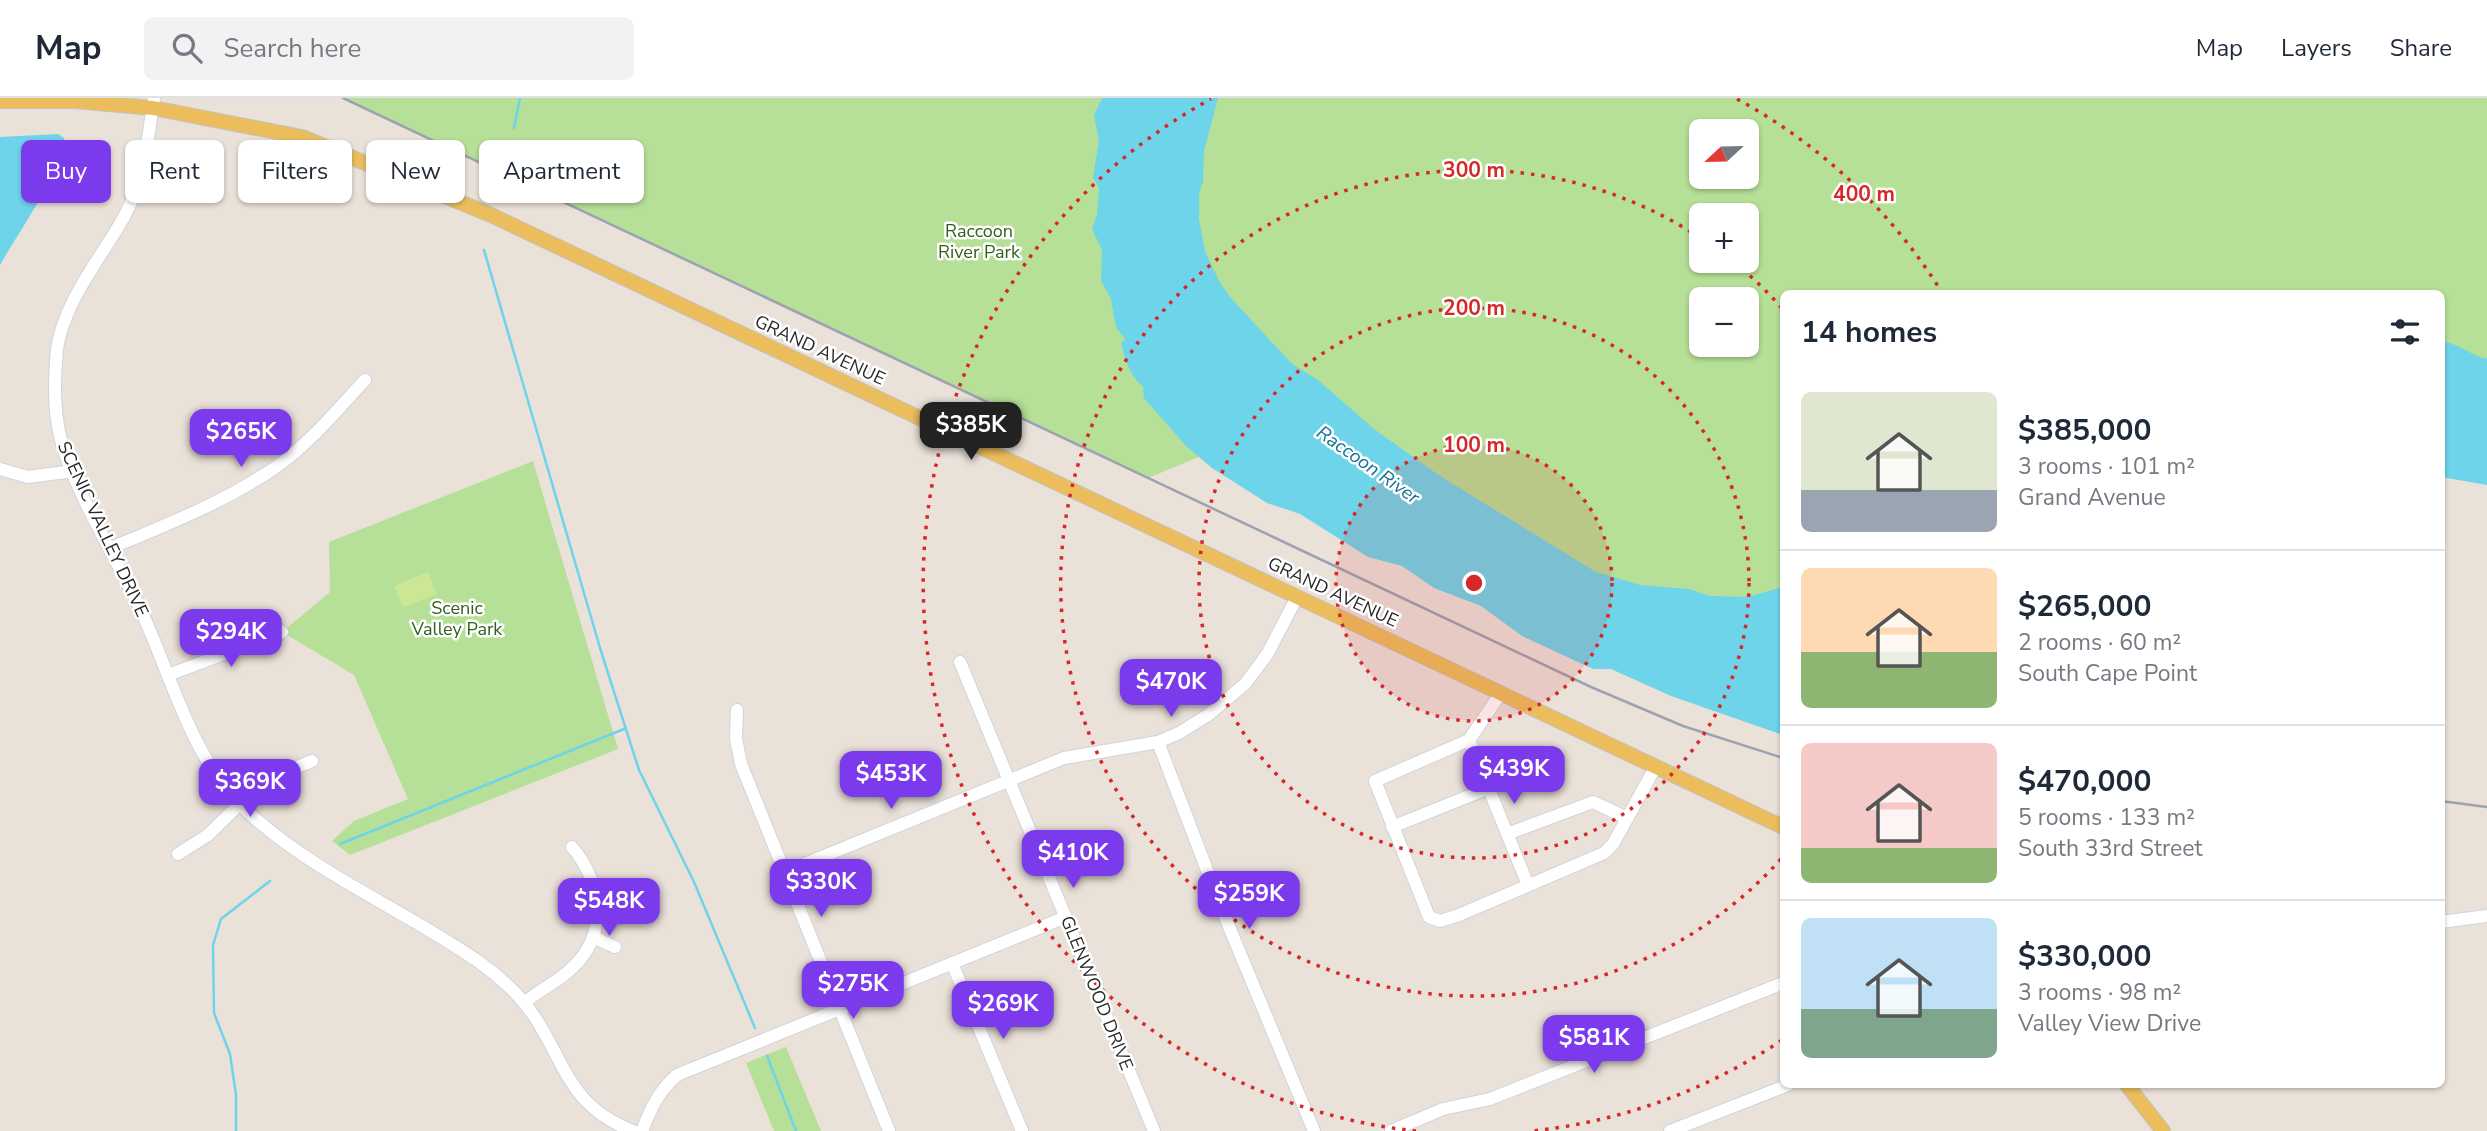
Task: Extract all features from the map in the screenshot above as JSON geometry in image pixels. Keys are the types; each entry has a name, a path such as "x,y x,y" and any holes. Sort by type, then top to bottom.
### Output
{"main road":[{"name":"GRAND AVENUE","path":"0,101 153,103 302,137 491,215 1780,826"},
{"path":"2129,1088 2163,1131"}],"street":[{"name":"SCENIC VALLEY DRIVE","path":"153,103 146,154 136,187 125,215 75,298 58,345 56,411 61,440 73,471 111,548 197,744 222,783 241,805 288,844 494,973 524,1003 561,1069 582,1098 608,1119 632,1131"},
{"path":"111,548 224,500 277,466 327,422 365,380"},
{"path":"0,469 28,477 73,471"},
{"path":"785,872 1064,758 1157,742 1208,715 1245,684 1268,653 1297,597"},
{"path":"168,675 282,632"},
{"name":"GLENWOOD DRIVE","path":"960,662 1154,1131"},
{"path":"1501,692 1469,740 1375,781 1429,917 1440,921 1459,915 1604,853 1613,844 1656,766"},
{"path":"737,710 736,739 741,764 889,1131"},
{"path":"1469,740 1528,885"},
{"path":"1157,742 1225,917 1314,1131"},
{"path":"178,854 208,835 274,774 312,761"},
{"path":"1392,827 1489,789"},
{"path":"1507,834 1593,802 1627,818"},
{"path":"524,1003 574,966 593,936 598,910 594,884 588,869 572,847"},
{"path":"2445,921 2487,916"},
{"path":"642,1131 650,1107 663,1088 677,1075 1066,917"},
{"path":"593,936 615,947"},
{"path":"952,963 1022,1131"},
{"path":"1391,1131 1443,1109 1490,1099 1780,984"},
{"path":"1670,1131 1780,1088"}],"green space":[{"name":"Raccoon River Park","path":"343,98 1128,98 1235,442 1148,478 565,203 644,203 644,140 479,140 479,162 465,156 465,140 432,140"},
{"path":"1203,98 2487,98 2487,364 2445,358 2445,290 1780,290 1780,637 1689,641 1298,400 1180,228"},
{"name":"Scenic Valley Park","path":"533,461 618,749 350,855 332,841 354,821 408,799 354,675 282,632 330,592 329,542"},
{"path":"428,572 437,594 403,608 394,586"},
{"path":"786,1047 821,1131 774,1131 746,1063"}],"water":[{"name":"Raccoon River","path":"1102,98 1218,98 1204,151 1199,219 1205,251 1219,281 1230,297 1291,363 1318,380 1374,429 1440,476 1596,572 1640,585 1689,589 1710,596 1748,597 1780,588 1780,734 1671,696 1611,669 1593,669 1522,636 1481,606 1434,588 1402,566 1368,557 1300,514 1267,503 1212,468 1186,446 1144,398 1143,387 1126,361 1121,343 1125,339 1116,327 1111,299 1101,281 1102,250 1092,229 1097,215 1099,188 1093,177 1099,141 1094,115"},
{"path":"58,134 64,138 21,140 21,203 38,203 0,265 0,137"},
{"path":"2445,342 2487,358 2487,485 2445,478"}],"waterway":[{"path":"514,128 520,98"},
{"path":"484,250 600,648 639,770 694,882 755,1028"},
{"path":"340,844 624,729"},
{"path":"236,1131 236,1095 230,1054 214,1013 213,945 221,919 270,881"},
{"path":"767,1056 796,1131"}],"railway":[{"path":"343,98 1591,687 1683,726 1780,757"},
{"path":"2445,802 2487,807"}]}
